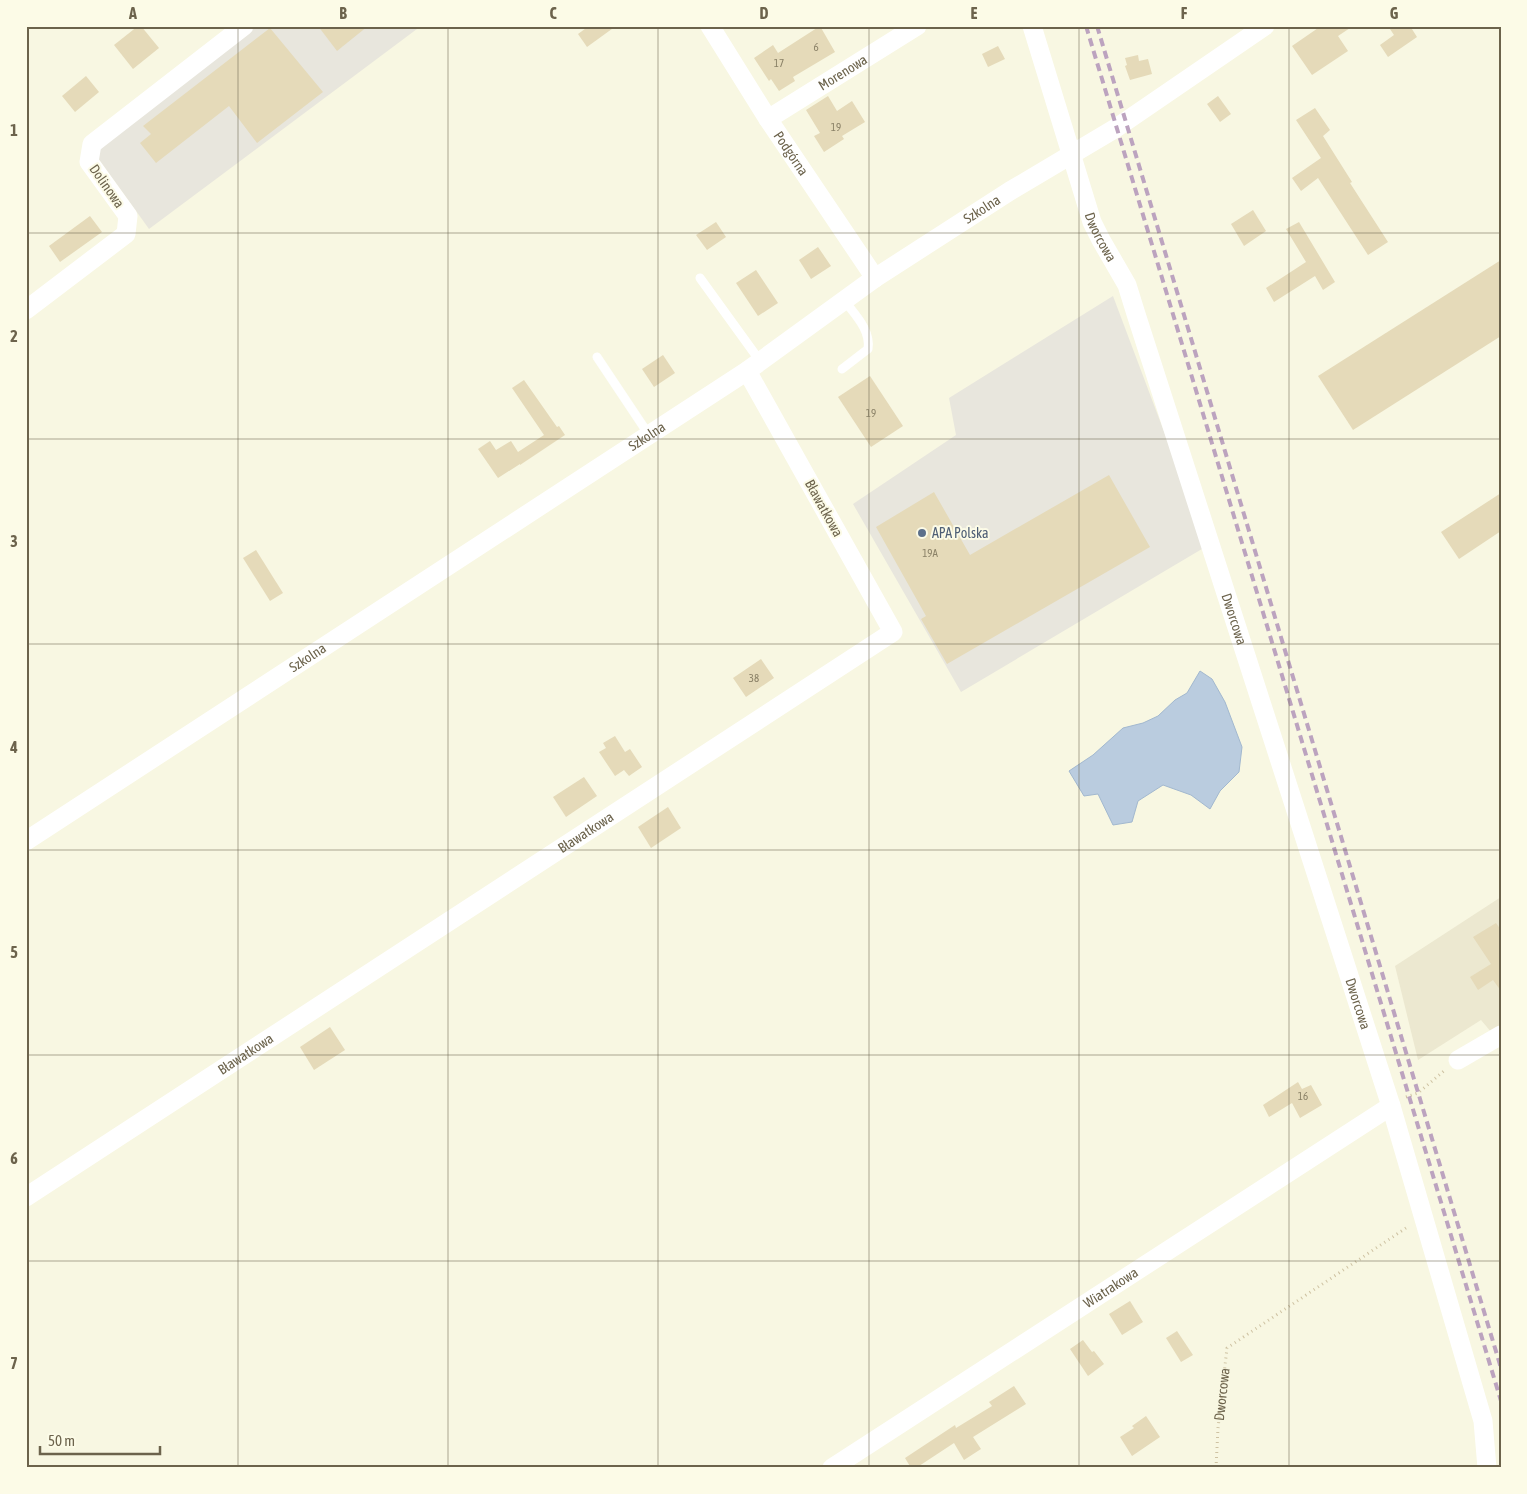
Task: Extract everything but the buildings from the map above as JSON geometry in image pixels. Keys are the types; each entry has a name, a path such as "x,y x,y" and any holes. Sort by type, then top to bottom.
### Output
{"street":[{"name":"Dolinowa","path":"26,310 126,234 128,216 89,162 92,144 244,26"},
{"name":"Podgórna","path":"710,26 768,119 874,278"},
{"name":"Morenowa","path":"768,119 917,26"},
{"name":"Dworcowa","path":"1032,26 1092,222 1127,285 1391,1106 1483,1421 1487,1468"},
{"name":"Szkolna","path":"26,841 754,366 874,278 1010,191 1126,121 1265,26"},
{"name":"Bławatkowa","path":"26,1197 893,632 754,366"},
{"path":"1458,1060 1501,1035"},
{"name":"Wiatrakowa","path":"832,1468 1391,1106"}],"lane":[{"path":"700,278 754,366"},
{"path":"842,369 868,349 870,340 864,327 844,300"},
{"path":"596,357 648,435"}],"path":[{"path":"1391,1106 1408,1096 1418,1093 1458,1060"},
{"name":"Dworcowa","path":"1216,1468 1218,1428 1227,1348 1424,1216"}],"shaded area":[{"path":"256,26 421,26 149,229 98,158 102,143"},
{"path":"1113,296 1207,546 961,692 853,504 956,435 949,398"},
{"path":"1501,897 1501,1027 1492,1033 1481,1020 1418,1060 1395,966"}],"water":[{"path":"1200,671 1212,679 1225,702 1242,747 1239,772 1220,791 1210,809 1191,795 1163,785 1138,801 1132,822 1113,825 1098,794 1084,796 1069,771 1093,755 1123,728 1143,723 1158,716 1175,700 1187,693"}],"railway":[{"path":"1086,26 1501,1401"},
{"path":"1097,26 1501,1368"}],"place":[{"name":"APA Polska","path":"922,533"}]}
